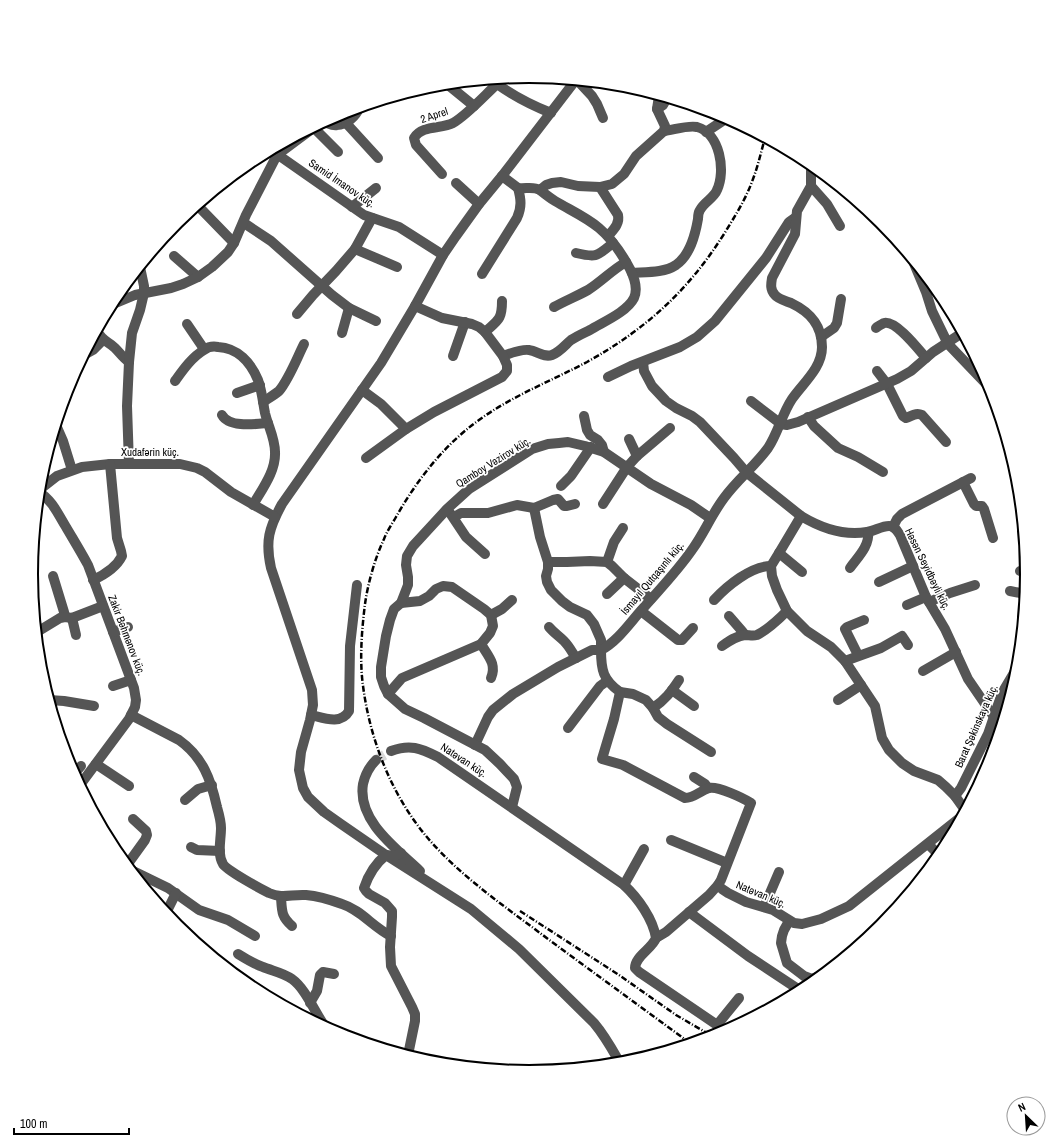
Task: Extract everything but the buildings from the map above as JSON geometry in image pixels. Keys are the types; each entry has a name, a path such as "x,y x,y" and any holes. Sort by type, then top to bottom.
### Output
{"street":[{"name":"2 Aprel","path":"442,174 416,145 414,138 420,132 453,123 474,106 495,84"},
{"name":"2 Aprel","path":"501,84 509,93 525,102 551,113"},
{"path":"574,85 480,204 443,255 381,363 282,504 275,517 269,535 268,554 310,684 313,705 299,770 303,788 308,796 324,812 386,855 471,909 519,949 602,1033 617,1057"},
{"path":"582,86 592,96 603,118"},
{"path":"453,89 474,106"},
{"path":"658,101 657,109 665,126 664,131"},
{"path":"657,109 664,102"},
{"path":"331,125 335,126 346,123 354,115"},
{"path":"706,132 721,122"},
{"path":"346,123 378,158"},
{"path":"540,190 546,185 561,182 578,186 600,188 612,184 624,174 636,156 664,131 690,126 697,127 706,132 714,142 719,154 722,165 720,178 717,191 698,212 698,218 691,244 686,256 676,265 665,270 632,273"},
{"path":"319,131 338,152"},
{"name":"Samid İmanov küç.","path":"276,154 352,207 372,218 388,222 399,227 443,255"},
{"path":"122,300 183,284 198,277 223,257 234,243 244,223 246,215 272,156"},
{"path":"811,172 811,186 800,205 796,217 795,234 772,278 771,289 775,295 802,308 820,331 821,337 834,328 837,323 841,299"},
{"path":"482,274 517,218 520,210 521,202 518,188 502,176"},
{"path":"456,183 480,204"},
{"path":"811,186 827,204 840,226"},
{"path":"352,207 376,188"},
{"path":"503,356 521,350 533,350 547,356 552,355 558,352 573,339 612,317 628,305 634,298 636,290 632,273 626,262 610,240 598,227 536,188 518,188"},
{"path":"576,253 589,256 600,254 610,240 618,224 618,215 600,188"},
{"path":"201,209 234,243"},
{"path":"608,377 680,347 697,338 706,331 766,258 789,222 796,217"},
{"path":"297,314 355,249 372,218"},
{"path":"244,223 271,241 349,308 376,321"},
{"path":"355,249 397,266"},
{"path":"174,256 198,277"},
{"path":"554,307 588,290 626,262"},
{"path":"129,464 127,430 129,362 132,333 144,293 141,272"},
{"path":"919,275 934,316 948,344 978,375"},
{"path":"485,332 500,318 502,313 502,301"},
{"path":"366,458 406,429 434,412 502,377 507,371 508,365 503,356 485,332 478,327 465,322 442,318 415,306"},
{"path":"342,333 349,308"},
{"path":"453,356 465,322"},
{"path":"876,328 884,323 889,323 904,332 926,358"},
{"path":"187,324 204,349"},
{"path":"100,336 103,340 116,349 124,359 129,362"},
{"path":"751,401 781,424 787,425 887,384 911,371 926,358 958,336"},
{"name":"İsmayıl Qutqaşınlı küç.","path":"601,650 614,640 679,567 694,547 710,518 724,497 769,446 781,424 790,402 819,361 822,349 821,337"},
{"path":"92,350 103,340"},
{"path":"263,402 279,391 304,344"},
{"path":"175,382 190,362 204,349 212,346 233,350 243,357 248,363 260,385 276,452 274,463 268,477 253,505"},
{"name":"Həsən Seyidbəyli küç.","path":"643,362 644,371 652,386 666,401 700,422 746,472 810,522 836,531 868,532 884,527 893,527 896,530 900,535 928,599 945,629 968,679 998,719"},
{"path":"877,371 887,384 903,416 906,418 916,414 922,415 946,442"},
{"path":"237,393 260,385"},
{"path":"362,390 381,404 406,429"},
{"path":"222,415 227,421 236,423 268,423"},
{"path":"584,416 587,430 590,435 598,440 602,445 604,452"},
{"path":"808,417 814,426 838,448 858,457 883,472"},
{"path":"603,504 627,467 670,428"},
{"path":"59,432 72,470"},
{"path":"629,439 638,456"},
{"name":"Qamboy Vəzirov küç.","path":"512,807 517,788 514,779 500,764 485,750 405,709 388,694 381,677 381,667 390,620 394,609 400,603 408,585 406,565 407,556 413,546 450,513 469,489 532,449 548,444 568,442 604,452 651,484 691,505 710,518"},
{"path":"561,486 571,476 591,448"},
{"path":"93,580 115,566 122,556 116,531 110,464"},
{"name":"Xudafərin küç.","path":"46,485 57,476 72,470 92,465 190,465 205,472 231,492 275,517"},
{"path":"893,527 897,519 902,514 967,480 974,504 976,506 982,506 984,509 993,538"},
{"name":"Zakir Bəhmənov küç.","path":"44,496 60,516 83,555 131,680 136,700 135,707 123,728 84,780"},
{"path":"450,513 488,513 517,505 534,508 558,499 564,506 575,504"},
{"path":"534,508 540,537 548,562 546,576 547,582 551,590 562,601 570,607 587,615 594,624 601,640 601,665 607,681 611,686 620,692 633,694 646,700 658,717 712,752"},
{"path":"450,513 466,537 485,554"},
{"path":"801,516 772,566 772,576 787,611 807,631 832,647 845,661 875,706 882,738 889,750 914,771 938,780 955,796 962,805"},
{"path":"607,562 614,542 623,528"},
{"path":"850,568 865,546 869,537 868,532"},
{"path":"779,553 802,572"},
{"path":"548,562 607,562 624,578 651,599"},
{"path":"714,600 723,590 746,574 761,567 772,566"},
{"path":"879,582 913,566"},
{"path":"53,576 64,612 68,617 76,635"},
{"path":"607,594 624,578"},
{"path":"311,715 338,720 347,715 349,711 350,646 357,585"},
{"path":"907,605 975,585"},
{"path":"388,694 402,678 481,644 490,633 493,626 491,615 452,587 443,586 436,589 429,596 420,601 400,603"},
{"path":"1010,591 1019,593"},
{"path":"491,615 502,609 512,600"},
{"path":"41,629 60,618 103,606"},
{"path":"641,611 678,640 682,640 693,628"},
{"path":"722,646 732,639 745,635 753,636 759,634 787,611"},
{"path":"729,616 745,635"},
{"path":"858,656 845,629 864,620"},
{"path":"113,632 128,627"},
{"path":"549,627 564,640 576,658"},
{"path":"845,661 880,648 902,636 908,645"},
{"path":"481,644 493,664 494,672 491,678"},
{"path":"475,745 488,717 493,710 513,694 558,667 592,650 601,650"},
{"path":"923,671 956,652"},
{"path":"113,686 131,680"},
{"path":"653,708 668,696 679,680"},
{"path":"568,728 600,686 607,681"},
{"name":"Barat Şəkinskaya küç.","path":"999,716 1002,693 1007,684"},
{"path":"838,700 861,685"},
{"path":"672,690 694,706"},
{"path":"620,692 614,719 602,759 623,765 685,798 694,796 708,788 716,788 751,803 718,885 709,895 666,932 656,938 653,944 639,958 635,965 635,968 639,972 720,1027"},
{"path":"55,700 94,706"},
{"path":"131,715 179,740 186,745 204,767 212,785 221,827 220,858 225,868 276,896 313,896 342,904 359,912 380,930 391,936"},
{"name":"Barat Şəkinskaya küç.","path":"955,796 988,734 997,721"},
{"name":"Natəvan küç.","path":"391,752 406,747 426,750 512,807 624,885 638,899 653,928 656,938"},
{"path":"376,760 365,776 362,792 366,810 371,820 381,833 434,886"},
{"path":"96,764 129,786"},
{"path":"694,777 705,784 708,788"},
{"path":"185,800 198,789 212,785"},
{"path":"130,860 147,835 146,831 133,819"},
{"name":"Natəvan küç.","path":"718,885 722,890 746,902 779,913 789,921 802,924 821,919 849,906 951,824"},
{"path":"671,840 727,863"},
{"path":"928,844 935,851"},
{"path":"190,847 197,850 220,851"},
{"path":"624,885 644,849"},
{"path":"401,853 395,856 386,855 380,860 364,888 369,894 385,903 392,911 391,966 415,1014 409,1050"},
{"path":"764,907 779,872"},
{"path":"140,875 168,888 199,910 228,920 255,936"},
{"path":"169,908 176,893"},
{"path":"281,897 285,920 292,926"},
{"path":"689,912 748,956 794,987"},
{"path":"789,921 784,930 781,943 788,964 804,976 809,977"},
{"path":"238,954 256,964 292,979 298,985 319,1018"},
{"path":"310,1003 317,991 320,975 324,972 334,974"},
{"path":"717,1025 739,998"}],"tunnel":[{"path":"376,760 391,751"}],"railway":[{"path":"685,1040 480,888 444,856 418,826 394,787 376,744 365,700 362,677 362,631 368,588 381,546 388,530 404,503 432,464 454,440 492,411 518,396 587,362 628,336 664,307 696,273 710,255 732,221 750,186 763,143"},
{"path":"520,911 619,975 676,1015 706,1032"}]}
